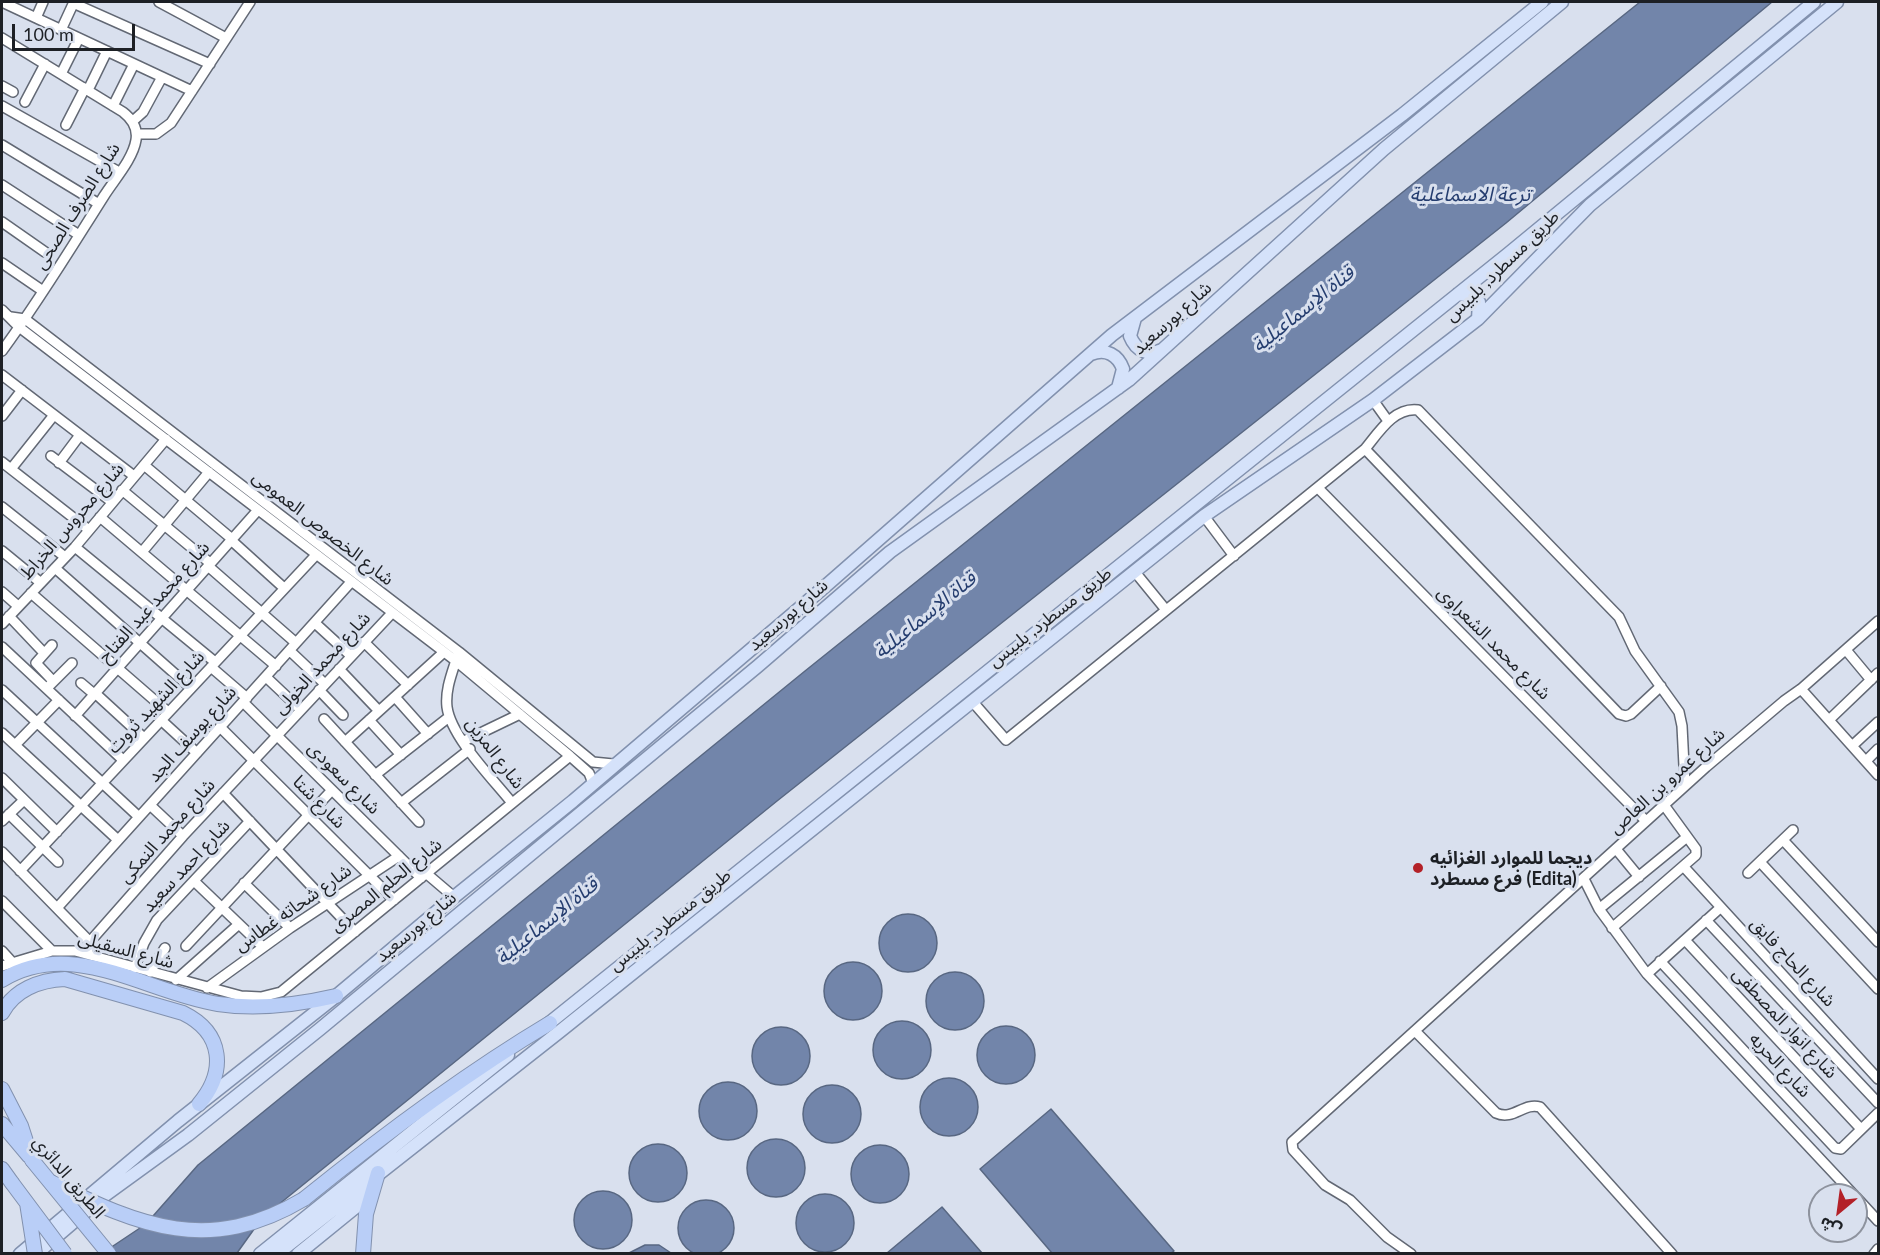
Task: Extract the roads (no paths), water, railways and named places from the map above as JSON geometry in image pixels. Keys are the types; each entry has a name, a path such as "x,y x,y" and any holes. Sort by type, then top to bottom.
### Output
{"highway":[{"path":"2,980 30,967 68,962 93,966 218,1004 281,1006 336,996"},
{"path":"2,1013 9,1001 23,990 47,981 65,979 183,1013 202,1026 212,1039 216,1053 217,1069 214,1083 199,1104"},
{"path":"51,1182 127,1219 179,1233 212,1234 245,1228 276,1216 304,1199 388,1132 507,1048 550,1023"},
{"path":"2,1089 21,1126 32,1160"},
{"name":"الطريق الدائري","path":"2,1124 109,1254"},
{"path":"2,1169 7,1182 27,1201 65,1254"},
{"path":"363,1254 372,1178"},
{"path":"27,1201 36,1254"}],"main road":[{"name":"شارع بورسعيد","path":"20,1254 199,1104 336,996 593,783 829,583 1091,354 1136,317 1402,115 1542,2"},
{"name":"شارع بورسعيد","path":"36,1254 105,1196 294,1051 577,817 890,552 1117,388 1398,136 1562,2"},
{"name":"طريق مسطرد, بلبيس","path":"260,1254 1458,294 1814,2"},
{"name":"طريق مسطرد, بلبيس","path":"277,1254 559,1032 1204,516 1373,400 1478,319 1590,205 1836,2"},
{"path":"1458,294 1474,296 1479,302 1478,319"},
{"path":"1136,317 1130,329 1132,342 1143,351 1162,350"},
{"path":"1091,354 1104,352 1117,357 1123,369 1121,383 1117,388"},
{"path":"146,1148 155,1159"},
{"path":"298,1254 357,1206 372,1178"}],"street":[{"path":"2,2 192,91"},
{"path":"36,18 43,2"},
{"path":"61,30 74,2 210,64"},
{"path":"159,2 226,38"},
{"name":"شارع الصرف الصحى","path":"2,351 119,172 134,147 137,134 149,135 166,128 210,64 248,2"},
{"path":"2,38 113,106 133,121 137,134"},
{"path":"61,74 79,38"},
{"path":"66,125 107,51"},
{"path":"25,102 45,64"},
{"path":"113,106 134,64"},
{"path":"133,121 143,112 162,77"},
{"path":"2,86 13,92"},
{"path":"2,106 119,172"},
{"path":"2,145 99,204"},
{"path":"2,184 79,235"},
{"path":"2,222 45,252"},
{"path":"2,263 43,291"},
{"name":"شارع الخصوص العمومى","path":"5,314 22,323 593,762 613,764"},
{"name":"شارع الخصوص العمومى","path":"22,323 166,439 351,582 444,652 457,656 589,773 593,783"},
{"path":"2,375 134,476"},
{"path":"2,416 22,390"},
{"path":"1373,400 1388,421"},
{"path":"972,701 1006,740 1365,449 1388,421 1403,411 1418,410 1612,608 1635,651 1661,686 1681,719 1685,786"},
{"path":"11,469 54,415"},
{"path":"59,462 80,435"},
{"name":"شارع محروس الخراط","path":"2,624 75,547 166,439"},
{"path":"1365,449 1619,714 1626,716 1632,714 1661,686"},
{"path":"51,456 112,502"},
{"path":"2,462 89,530"},
{"path":"144,465 231,539 284,588"},
{"path":"142,552 209,472"},
{"name":"شارع محمد الشعراوى","path":"1318,488 1646,821"},
{"path":"122,490 261,613 293,647 343,715"},
{"path":"2,507 65,557"},
{"name":"شارع محمد عبد الفتاح","path":"75,716 258,510"},
{"path":"1204,516 1234,556"},
{"path":"100,517 276,666"},
{"name":"شارع سعودى","path":"75,547 162,617 213,664 277,735 399,856 454,897"},
{"path":"2,551 41,583"},
{"name":"شارع الشهيد ثروت","path":"20,871 316,555"},
{"path":"55,568 192,688"},
{"path":"1135,572 1166,610"},
{"name":"شارع يوسف الجد","path":"57,908 351,582"},
{"path":"2,592 18,606"},
{"path":"31,593 168,712"},
{"name":"شارع محمد الخولى","path":"277,735 392,613"},
{"path":"9,616 44,653"},
{"name":"شارع عمرو بن العاص","path":"1411,1254 1387,1237 1350,1200 1331,1189 1309,1169 1293,1150 1295,1139 1416,1032 1685,786 1878,621"},
{"path":"315,623 351,656"},
{"path":"364,642 408,685"},
{"path":"52,645 36,663 59,700 123,760"},
{"path":"2,647 50,685"},
{"path":"1828,720 1875,677 1845,650"},
{"path":"345,742 444,652"},
{"name":"شارع المزين","path":"457,656 446,697 449,717 467,745 512,803"},
{"path":"50,685 72,663"},
{"path":"339,669 379,711"},
{"path":"266,676 301,710"},
{"path":"81,683 144,738"},
{"path":"1801,689 1878,775"},
{"path":"2,690 139,817"},
{"path":"395,697 428,734"},
{"path":"15,745 59,700"},
{"path":"401,803 467,745 520,714"},
{"path":"375,775 449,717"},
{"path":"324,719 418,822"},
{"path":"161,720 197,753"},
{"path":"369,720 401,755"},
{"path":"1852,746 1878,722"},
{"name":"شارع شتا","path":"220,727 394,900"},
{"path":"2,732 118,840"},
{"name":"شارع محمد النمكى","path":"87,952 90,942 183,836 277,735"},
{"path":"1866,761 1878,749"},
{"name":"شارع الحلم المصرى","path":"207,988 251,997 281,992 570,756"},
{"path":"2,779 57,832"},
{"path":"186,945 332,790"},
{"path":"223,793 355,932"},
{"path":"2,821 24,800"},
{"path":"150,805 183,836"},
{"path":"1612,928 1684,867 1696,852 1664,805"},
{"path":"9,814 58,862"},
{"name":"شارع احمد سعيد","path":"135,968 152,927 250,821"},
{"path":"1748,873 1793,830"},
{"path":"386,843 395,836"},
{"path":"1599,909 1687,837"},
{"path":"1783,840 1878,942"},
{"path":"1616,849 1639,877"},
{"path":"2,852 90,942"},
{"name":"شارع شحاته غطاس","path":"207,988 290,928 399,856"},
{"path":"1760,862 1878,989"},
{"name":"شارع الحاج فايق","path":"1684,867 1878,1079"},
{"path":"1584,879 1599,909 1647,974 1843,1183"},
{"path":"194,880 263,947"},
{"path":"244,883 290,928"},
{"path":"2,901 52,951"},
{"path":"1647,974 1720,908"},
{"path":"1706,920 1878,1103"},
{"path":"176,980 239,924"},
{"name":"شارع انوار المصطفى","path":"1685,940 1861,1129"},
{"path":"150,972 165,948"},
{"path":"2,951 12,962"},
{"name":"شارع السقيلى","path":"2,966 52,951 87,952 207,988"},
{"name":"شارع الحريه","path":"1660,961 1835,1148 1841,1149 1878,1113"},
{"path":"1416,1032 1496,1113 1508,1116 1530,1106 1540,1107 1672,1254"},
{"path":"1870,1121 1878,1129"},
{"path":"1874,1254 1878,1249"}],"water":[{"name":"ترعة الاسماعلية","path":"1640,2 1772,2 1506,223 777,801 262,1218 237,1253 101,1254 146,1224 198,1165 805,671"},
{"path":"908,914 924,919 932,927 937,943 932,959 924,967 908,972 892,967 884,959 879,943 884,927 892,919"},
{"path":"853,962 869,967 877,975 882,991 877,1007 869,1015 853,1020 837,1015 829,1007 824,991 829,975 837,967"},
{"path":"955,972 971,977 979,985 984,1001 979,1017 971,1025 955,1030 939,1025 931,1017 926,1001 931,985 939,977"},
{"path":"902,1021 918,1026 926,1034 931,1050 926,1066 918,1074 902,1079 886,1074 878,1066 873,1050 878,1034 886,1026"},
{"path":"1006,1026 1022,1031 1030,1039 1035,1055 1030,1071 1022,1079 1006,1084 990,1079 982,1071 977,1055 982,1039 990,1031"},
{"path":"781,1027 797,1032 805,1040 810,1056 805,1072 797,1080 781,1085 765,1080 757,1072 752,1056 757,1040 765,1032"},
{"path":"949,1078 965,1083 973,1091 978,1107 973,1123 965,1131 949,1136 933,1131 925,1123 920,1107 925,1091 933,1083"},
{"path":"728,1082 744,1087 752,1095 757,1111 752,1127 744,1135 728,1140 712,1135 704,1127 699,1111 704,1095 712,1087"},
{"path":"832,1085 848,1090 856,1098 861,1114 856,1130 848,1138 832,1143 816,1138 808,1130 803,1114 808,1098 816,1090"},
{"path":"1051,1109 1174,1251 1171,1253 1052,1253 980,1169"},
{"path":"776,1139 792,1144 800,1152 805,1168 800,1184 792,1192 776,1197 760,1192 752,1184 747,1168 752,1152 760,1144"},
{"path":"658,1144 674,1149 682,1157 687,1173 682,1189 674,1197 658,1202 642,1197 634,1189 629,1173 634,1157 642,1149"},
{"path":"880,1145 896,1150 904,1158 909,1174 904,1190 896,1198 880,1203 864,1198 856,1190 851,1174 856,1158 864,1150"},
{"path":"603,1191 619,1196 627,1204 632,1220 627,1236 619,1244 603,1249 587,1244 579,1236 574,1220 579,1204 587,1196"},
{"path":"825,1194 841,1199 849,1207 854,1223 849,1239 841,1247 825,1252 809,1247 801,1239 796,1223 801,1207 809,1199"},
{"path":"701,1200 711,1200 726,1208 732,1217 734,1228 732,1239 726,1248 711,1256 701,1256 690,1251 683,1244 678,1233 678,1223 683,1212 690,1205"},
{"path":"942,1207 982,1253 887,1253"},
{"path":"645,1245 659,1245 671,1253 629,1253"}],"place":[{"name":"ديجما للموارد الغزائيه فرع مسطرد (Edita)","path":"1418,868"}],"water label":[{"name":"قناة الإسماعيلية","path":"1303,309"},
{"name":"قناة الإسماعيلية","path":"925,615"},
{"name":"قناة الإسماعيلية","path":"547,921"}]}
